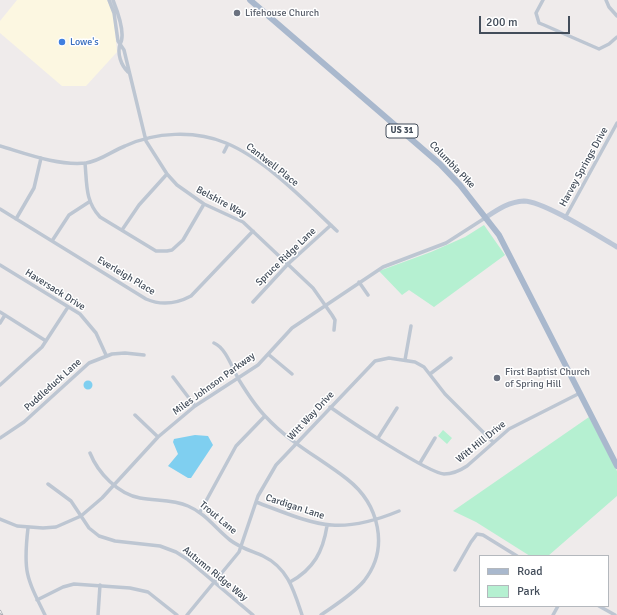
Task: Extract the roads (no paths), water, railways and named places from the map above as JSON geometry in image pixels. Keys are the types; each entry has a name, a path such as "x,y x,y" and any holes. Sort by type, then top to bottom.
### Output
{"main road":[{"name":"Columbia Pike","path":"250,0 440,164 460,185 499,235 580,392"},
{"path":"485,218 504,206 525,201 536,204 565,218 617,247"},
{"name":"US 31","path":"580,392 617,466"}],"street":[{"name":"Belshire Way","path":"109,0 114,13 118,41 120,44"},
{"name":"Belshire Way","path":"114,0 118,11 123,40 118,49 120,58 124,67 130,73 146,139 167,174 177,185 204,204 237,218 253,231 313,288 327,305 335,320 334,330"},
{"path":"543,0 536,12 539,23 595,48 603,48 617,37"},
{"path":"606,0 609,7 617,16"},
{"name":"Harvey Springs Drive","path":"565,218 617,123"},
{"name":"Cantwell Place","path":"0,146 41,158 85,163 92,162 124,146 146,139 183,135 211,138 228,144 249,155 260,163 337,231"},
{"path":"224,152 228,144"},
{"path":"16,219 34,188 41,158"},
{"path":"85,163 89,202 100,217 156,251 172,250 185,237 204,204"},
{"path":"122,230 139,205 167,174"},
{"path":"52,241 69,215 89,202"},
{"name":"Everleigh Place","path":"0,209 146,299 157,303 171,304 191,296 253,231"},
{"name":"Miles Johnson Parkway","path":"0,519 28,528 51,528 70,522 81,516 96,504 158,437 195,406 254,368 292,328 383,266 446,243 485,218"},
{"name":"Spruce Ridge Lane","path":"253,302 288,264 331,225"},
{"name":"Haversack Drive","path":"0,265 68,307 90,324 98,336 106,355"},
{"path":"359,282 368,295"},
{"path":"0,385 46,341 68,307"},
{"path":"0,312 46,341"},
{"path":"0,323 5,315"},
{"path":"405,360 410,326"},
{"path":"214,343 222,349 238,378 265,416 295,444 348,480 363,495 371,507 376,520 378,546 371,570 358,587 321,615"},
{"name":"Puddleduck Lane","path":"0,438 24,422 84,367 106,355 125,353 144,355"},
{"path":"268,354 292,374"},
{"name":"Witt Way Drive","path":"187,615 233,561 242,547 256,502 272,471 295,444 375,361 386,358 418,363 430,374 445,394 493,442"},
{"path":"430,374 451,358"},
{"path":"173,377 195,406"},
{"name":"Witt Hill Drive","path":"330,407 420,463 432,470 444,474 460,470 509,429 580,392"},
{"path":"378,438 397,408"},
{"path":"136,415 158,437"},
{"path":"200,512 236,446 265,416"},
{"path":"420,463 435,438"},
{"name":"Trout Lane","path":"90,453 97,468 126,494 135,497 174,501 188,505 200,512 229,539 242,547 272,561 290,582 302,615"},
{"name":"Autumn Ridge Way","path":"48,484 71,502 89,528 99,536 115,542 154,545 170,550 187,559 252,615"},
{"name":"Cardigan Lane","path":"256,502 309,522 327,526 352,526 376,520 399,511"},
{"path":"290,582 302,575 313,564 324,544 327,526"},
{"path":"28,528 26,571 29,584 45,615"},
{"path":"454,570 470,542 477,534 483,535 515,555"},
{"path":"37,600 63,587 74,584 100,585 144,590 153,595 176,615"},
{"path":"98,615 100,585"},
{"path":"602,607 615,615"}],"water":[{"path":"86,381 90,381 92,385 90,389 86,389 84,387 84,383"},
{"path":"195,435 208,436 213,445 191,478 188,478 168,466 178,454 173,442 174,439"}],"railway":[{"path":"0,611 2,615"}],"place":[{"name":"Lifehouse Church","path":"237,13"},
{"name":"Lowe's","path":"62,42"},
{"name":"First Baptist Church of Spring Hill","path":"497,378"}]}
